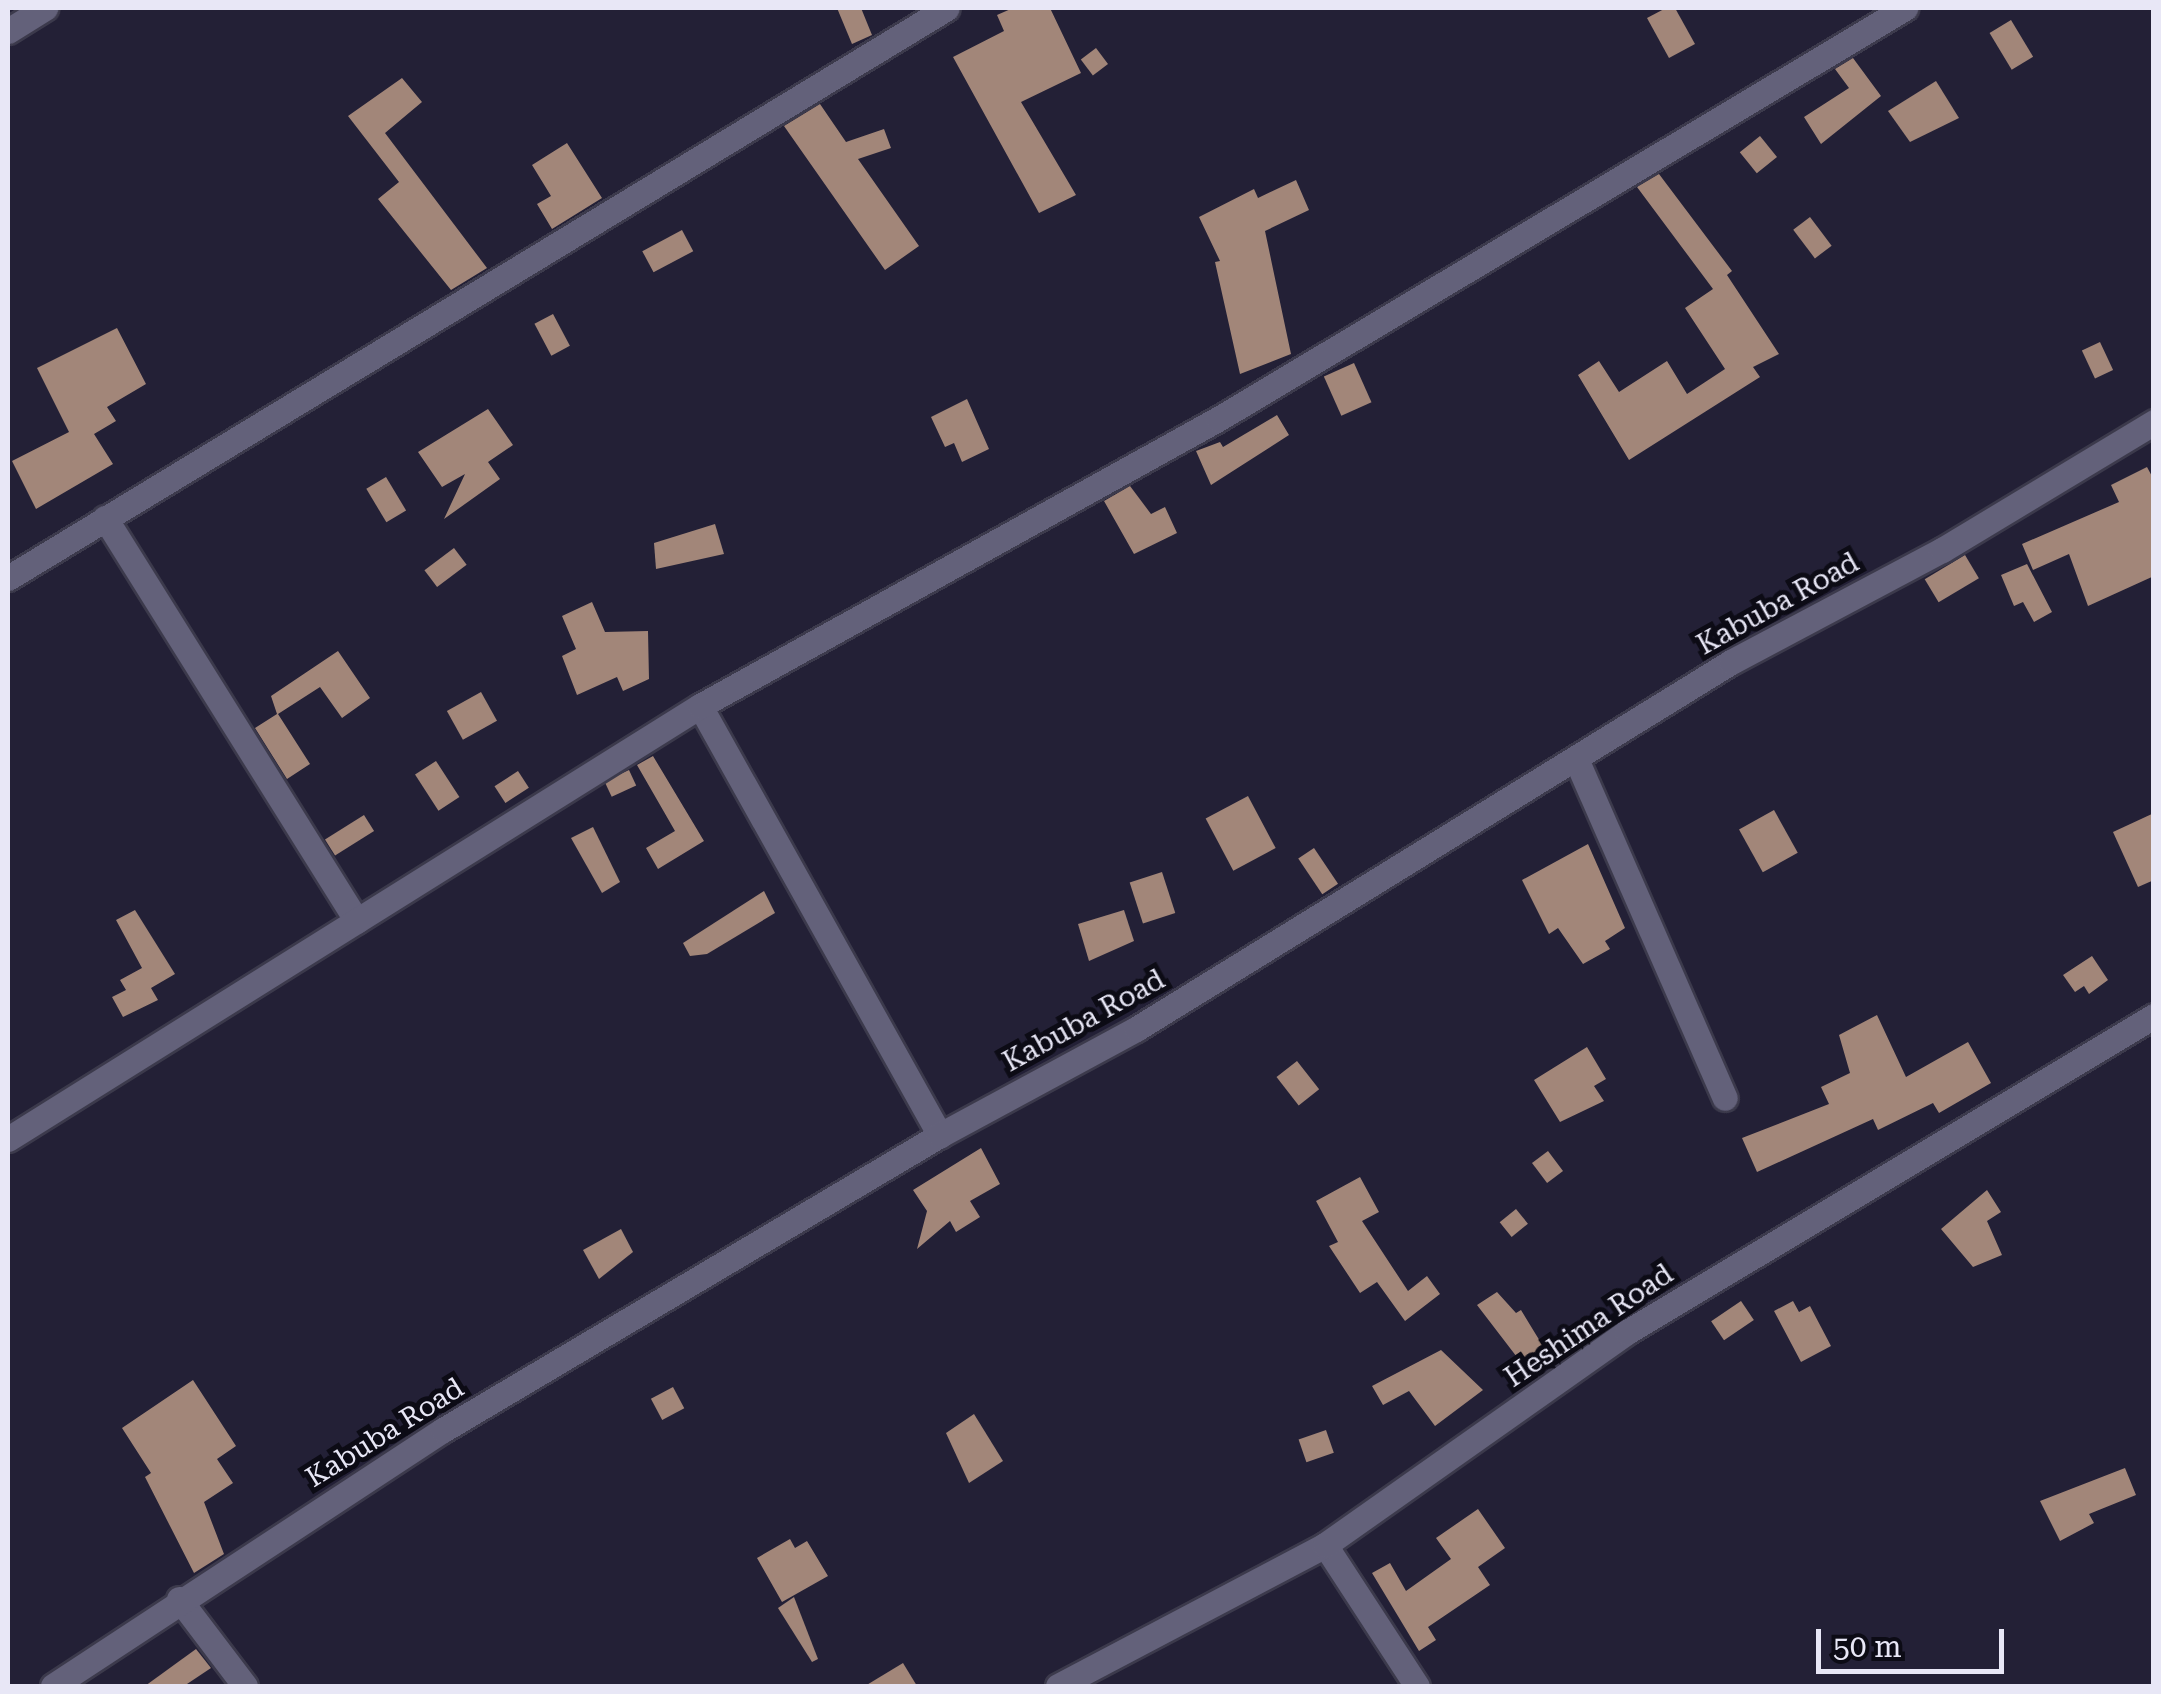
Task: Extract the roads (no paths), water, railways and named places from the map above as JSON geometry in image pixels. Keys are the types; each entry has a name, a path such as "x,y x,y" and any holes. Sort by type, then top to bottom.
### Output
{"street":[{"path":"8,31 46,8"},
{"path":"8,578 947,8"},
{"path":"8,1139 700,706 1218,419 1905,8"},
{"name":"Kabuba Road","path":"53,1686 179,1599 443,1430 940,1135 1136,1029 1731,662 1942,550 2154,422"},
{"path":"105,518 358,921"},
{"path":"700,706 940,1135"},
{"path":"1576,759 1725,1098"},
{"name":"Heshima Road","path":"1058,1686 1325,1545 1628,1332 2154,1016"},
{"path":"1325,1545 1417,1686"},
{"path":"179,1599 244,1686"}]}
